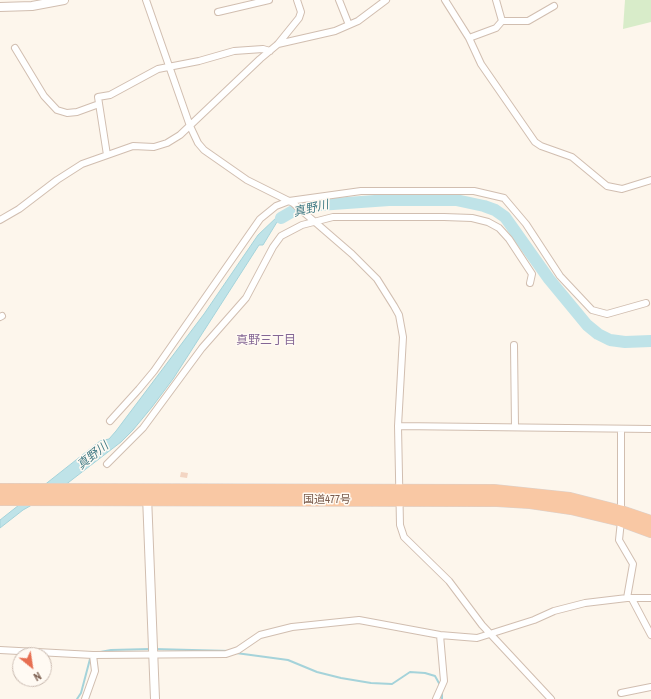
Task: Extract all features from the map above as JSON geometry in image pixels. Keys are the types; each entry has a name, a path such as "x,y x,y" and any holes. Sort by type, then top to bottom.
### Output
{"highway":[{"name":"国道477号","path":"5,489 86,490 147,495 399,495 530,503 651,521"},
{"name":"国道477号","path":"2,500 80,501 147,495"},
{"name":"国道477号","path":"621,516 651,532"}],"street":[{"path":"0,7 32,6 64,0"},
{"path":"146,0 190,126 198,143 204,150 246,180 291,202 352,254 377,279 399,315 403,337 398,426 399,495 400,525 404,537 449,581 482,625 551,699"},
{"path":"235,0 238,7"},
{"path":"218,12 269,0"},
{"path":"0,220 35,198 70,171 107,155 133,146 154,147 168,143 180,135 278,44 300,18 301,12 297,0"},
{"path":"340,0 350,25"},
{"path":"278,44 335,31 350,25 377,2 386,0"},
{"path":"445,0 469,38 481,64 535,142 541,146 572,156 607,186 622,189 651,180"},
{"path":"496,0 502,21"},
{"path":"469,38 496,28 502,21 528,21 554,6"},
{"path":"15,48 44,96 57,110 67,113 77,112 99,104"},
{"path":"107,155 98,97 110,95 158,69 199,61 234,51 263,49 270,51"},
{"path":"110,421 140,389 154,371 260,219 276,206 291,202 361,191 474,191 504,198 526,224 560,276 592,310 607,314 646,302"},
{"path":"106,464 143,428 202,348 246,298 273,247 281,236 302,225 319,219 333,217 451,217 472,218 488,222 499,228 509,239 532,274 530,283"},
{"path":"514,345 515,427"},
{"path":"398,426 651,429"},
{"path":"621,429 621,516 619,540 633,564 630,598 651,635"},
{"path":"147,495 155,699"},
{"path":"0,650 93,655 226,654 238,650 260,634 292,627 358,620 440,635 477,638 534,620 554,611 585,603 630,598 651,598"},
{"path":"436,699 444,681 440,635"},
{"path":"85,699 95,671 93,655"},
{"path":"621,693 651,687"}],"green space":[{"path":"625,0 651,0 651,22 623,29"}],"water":[{"path":"294,209 297,212 277,222 263,245 259,245 173,379 133,430 121,442 60,489 23,510 0,528 0,520 100,441 109,439 204,314 258,235 278,216"}],"building":[{"path":"181,472 188,473 187,478 180,477"}],"waterway":[{"name":"真野川","path":"281,218 293,211 319,205 389,200 456,200 484,206 495,210 505,217 549,279 587,325 598,334 610,340 625,342 651,341"},
{"path":"95,653 111,650 150,649"},
{"path":"154,649 230,651"},
{"path":"236,653 288,660 317,672 371,683 392,684 410,672 425,673 435,676 440,685"},
{"path":"77,699 81,693 92,656"},
{"path":"442,689 442,699"}],"district":[{"name":"真野三丁目","path":"266,341"}]}
